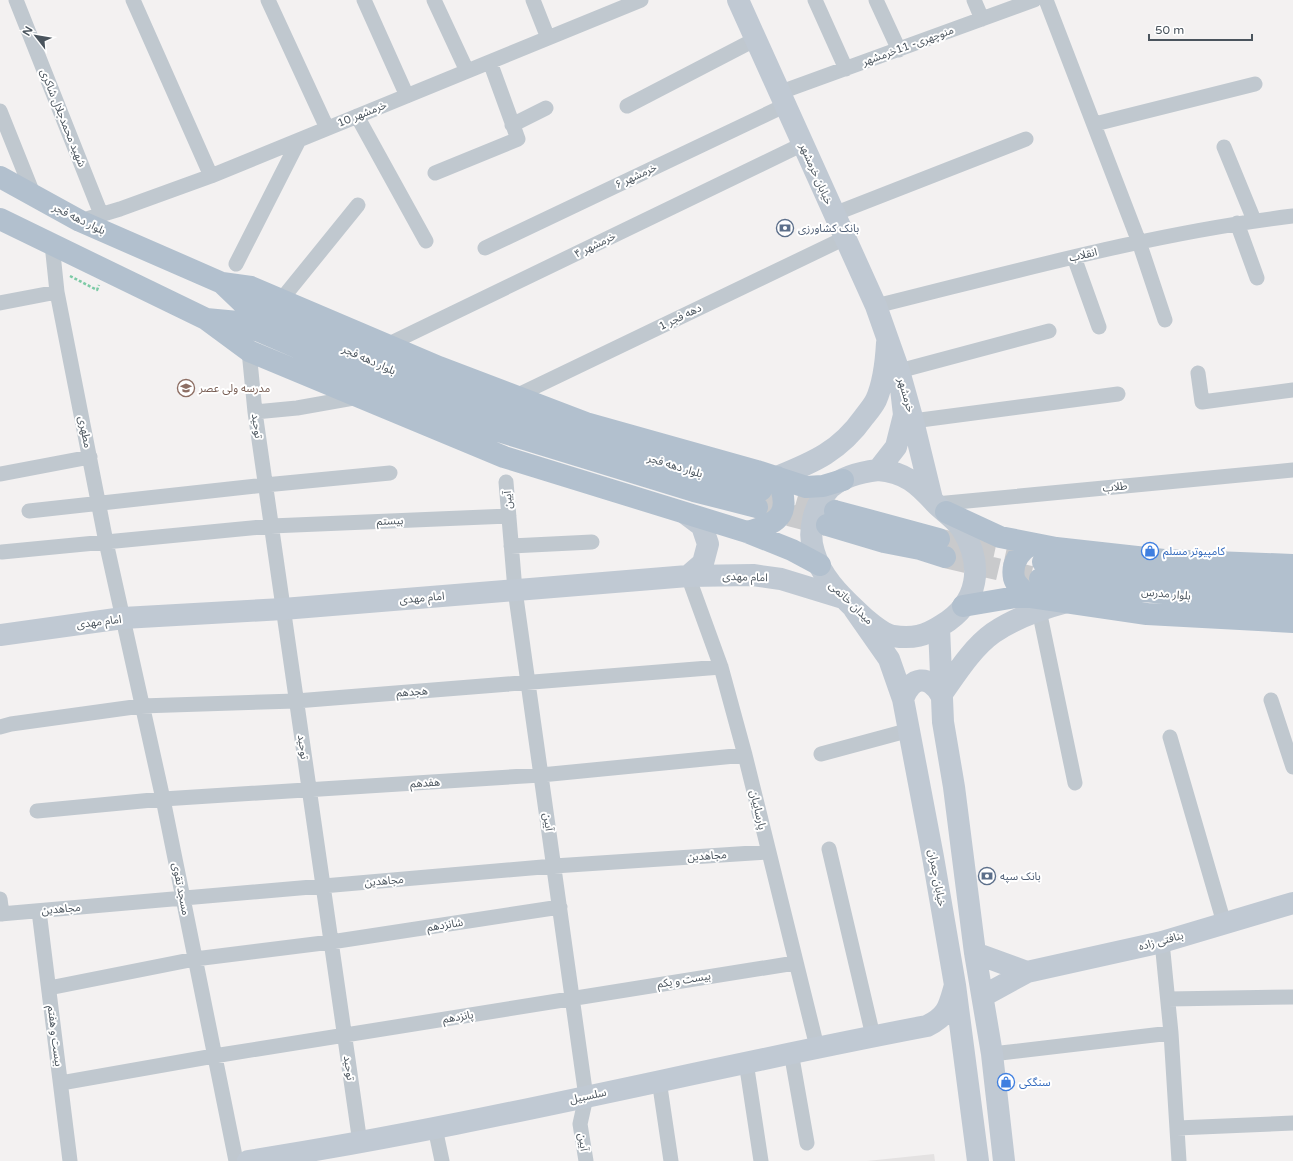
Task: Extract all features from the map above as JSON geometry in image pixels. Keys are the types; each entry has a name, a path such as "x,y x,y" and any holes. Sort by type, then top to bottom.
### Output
{"main road":[{"name":"خیابان خرمشهر","path":"738,0 784,98 803,144 876,306 888,336 899,371"},
{"name":"بلوار دهه فجر","path":"0,177 80,221 222,283 245,305 390,369 494,410 708,476 765,491"},
{"name":"بلوار دهه فجر","path":"0,219 206,319 238,322 479,425 694,491 765,491"},
{"path":"222,283 251,287 514,397 765,491 783,491 784,506 777,521 767,527 747,532"},
{"path":"206,319 249,351 504,457 747,532 792,550 820,565"},
{"path":"765,491 833,451 856,428 876,400 885,366 888,336"},
{"name":"خرمشهر","path":"899,371 938,505"},
{"name":"خرمشهر","path":"878,470 896,447 904,416 899,371"},
{"name":"میدان خاتمی","path":"878,470 891,471 904,475 961,528 973,552 973,589 963,606 955,616 922,637 892,636 867,621 827,580 814,553 810,533 817,508 830,488 861,472 878,470"},
{"path":"765,491 806,486 823,486 843,480"},
{"path":"938,505 1000,537 1037,578 1067,602 1148,614 1293,622"},
{"path":"686,514 702,526 708,544 703,563 688,576"},
{"path":"831,518 886,534 943,548"},
{"path":"941,695 968,658 992,634 1037,578 1056,548 1164,560 1293,565"},
{"name":"امام مهدی","path":"0,635 123,618 283,609 688,576 753,575 781,579 848,603"},
{"path":"963,606 1016,597 1037,578"},
{"name":"بلوار مدرس","path":"1037,578 1167,580 1293,585"},
{"name":"بلوار مدرس","path":"1037,578 1132,591 1224,599 1293,602"},
{"name":"خیابان چمران","path":"848,603 889,659 903,699 910,730 955,985 978,1161"},
{"path":"939,627 943,722 954,787 975,953 992,1054 1004,1161"},
{"path":"903,699 907,688 915,681 926,680 936,685 941,695"},
{"name":"بنافتی زاده","path":"983,996 1027,972 1162,942 1293,903"},
{"path":"975,953 1027,972"},
{"name":"سلسبیل","path":"248,1161 299,1157 360,1143 586,1097 791,1052 927,1026 940,1020 947,1010 955,985"},
{"path":"927,1026 946,1035 957,1046 965,1063"}],"street":[{"name":"شهید محمدجلال شاکری","path":"16,0 101,214"},
{"path":"133,0 211,176"},
{"path":"268,0 327,128"},
{"path":"364,0 407,96"},
{"path":"434,0 467,71"},
{"path":"532,0 548,38"},
{"name":"خرمشهر 10","path":"80,221 120,209 211,176 641,0"},
{"path":"815,0 846,69"},
{"path":"876,0 899,50"},
{"path":"974,0 982,19"},
{"name":"منوچهری- 11خرمشهر","path":"784,98 846,69 1034,0"},
{"path":"1046,0 1139,242 1165,320"},
{"path":"627,106 756,39"},
{"path":"435,173 518,139 490,62"},
{"path":"1094,124 1255,84"},
{"name":"خرمشهر ۶","path":"485,248 784,98"},
{"path":"512,125 546,108"},
{"path":"0,111 34,196"},
{"path":"357,116 426,241"},
{"path":"834,214 1026,139"},
{"path":"236,264 299,140"},
{"name":"خرمشهر ۴","path":"387,345 803,144"},
{"path":"1224,147 1254,220"},
{"path":"281,300 358,205"},
{"name":"انقلاب","path":"876,306 1139,242 1254,220 1293,216"},
{"path":"1237,223 1257,278"},
{"name":"دهه فجر 1","path":"514,397 845,238"},
{"name":"مطهری","path":"52,244 57,292 106,542 123,618"},
{"path":"1074,257 1099,327"},
{"path":"0,303 57,292"},
{"path":"899,371 1049,331"},
{"name":"توحید","path":"249,351 254,412 360,1143"},
{"path":"1198,373 1202,402 1293,390"},
{"path":"913,421 1118,394"},
{"path":"254,412 297,408 359,397"},
{"path":"1,474 90,457"},
{"name":"طلاب","path":"938,505 1293,470"},
{"path":"29,511 98,502 390,473"},
{"name":"آیین","path":"506,482 515,590 586,1097 580,1124 586,1161"},
{"name":"بیستم","path":"271,526 509,516"},
{"path":"2,552 271,526"},
{"path":"511,546 592,542"},
{"name":"پارساییان","path":"688,576 721,667 745,755 795,963 817,1047"},
{"path":"1037,578 1075,783"},
{"name":"مسجد تقوی","path":"123,618 141,706 163,799 236,1161"},
{"name":"هجدهم","path":"0,727 11,724 141,706 296,701 721,667"},
{"path":"1271,700 1292,759"},
{"path":"821,754 910,730"},
{"path":"1170,737 1224,923"},
{"name":"هفدهم","path":"37,811 163,799 309,791 541,775 745,755"},
{"path":"829,849 873,1036"},
{"name":"مجاهدین","path":"1,914 554,866 768,852"},
{"path":"0,899 1,914"},
{"name":"شانزدهم","path":"49,988 195,959 331,942 560,907"},
{"name":"بیست و هفتم","path":"39,911 70,1161"},
{"path":"1162,942 1171,1033 1179,1161"},
{"name":"بیست و یکم","path":"573,998 795,963"},
{"path":"1168,999 1293,997"},
{"name":"پانزدهم","path":"61,1083 214,1056 573,998"},
{"path":"992,1054 1171,1033"},
{"path":"791,1052 808,1143"},
{"path":"746,1062 761,1161"},
{"path":"658,1080 671,1161"},
{"path":"1177,1128 1293,1123"},
{"path":"435,1128 442,1161"}],"path":[{"path":"81,282 96,290"}],"shaded area":[{"path":"934,1154 935,1161 867,1161"}],"tunnel":[{"path":"765,491 835,511"},
{"path":"757,507 827,525"},
{"path":"941,540 1043,562"},
{"path":"945,557 1040,579"}],"place":[{"name":"بانک کشاورزی","path":"785,228"},
{"name":"مدرسه ولی عصر","path":"186,388"},
{"name":"کامپیوتر مسلم","path":"1150,551"},
{"name":"بانک سپه","path":"987,876"},
{"name":"سنگکی","path":"1006,1082"}]}
